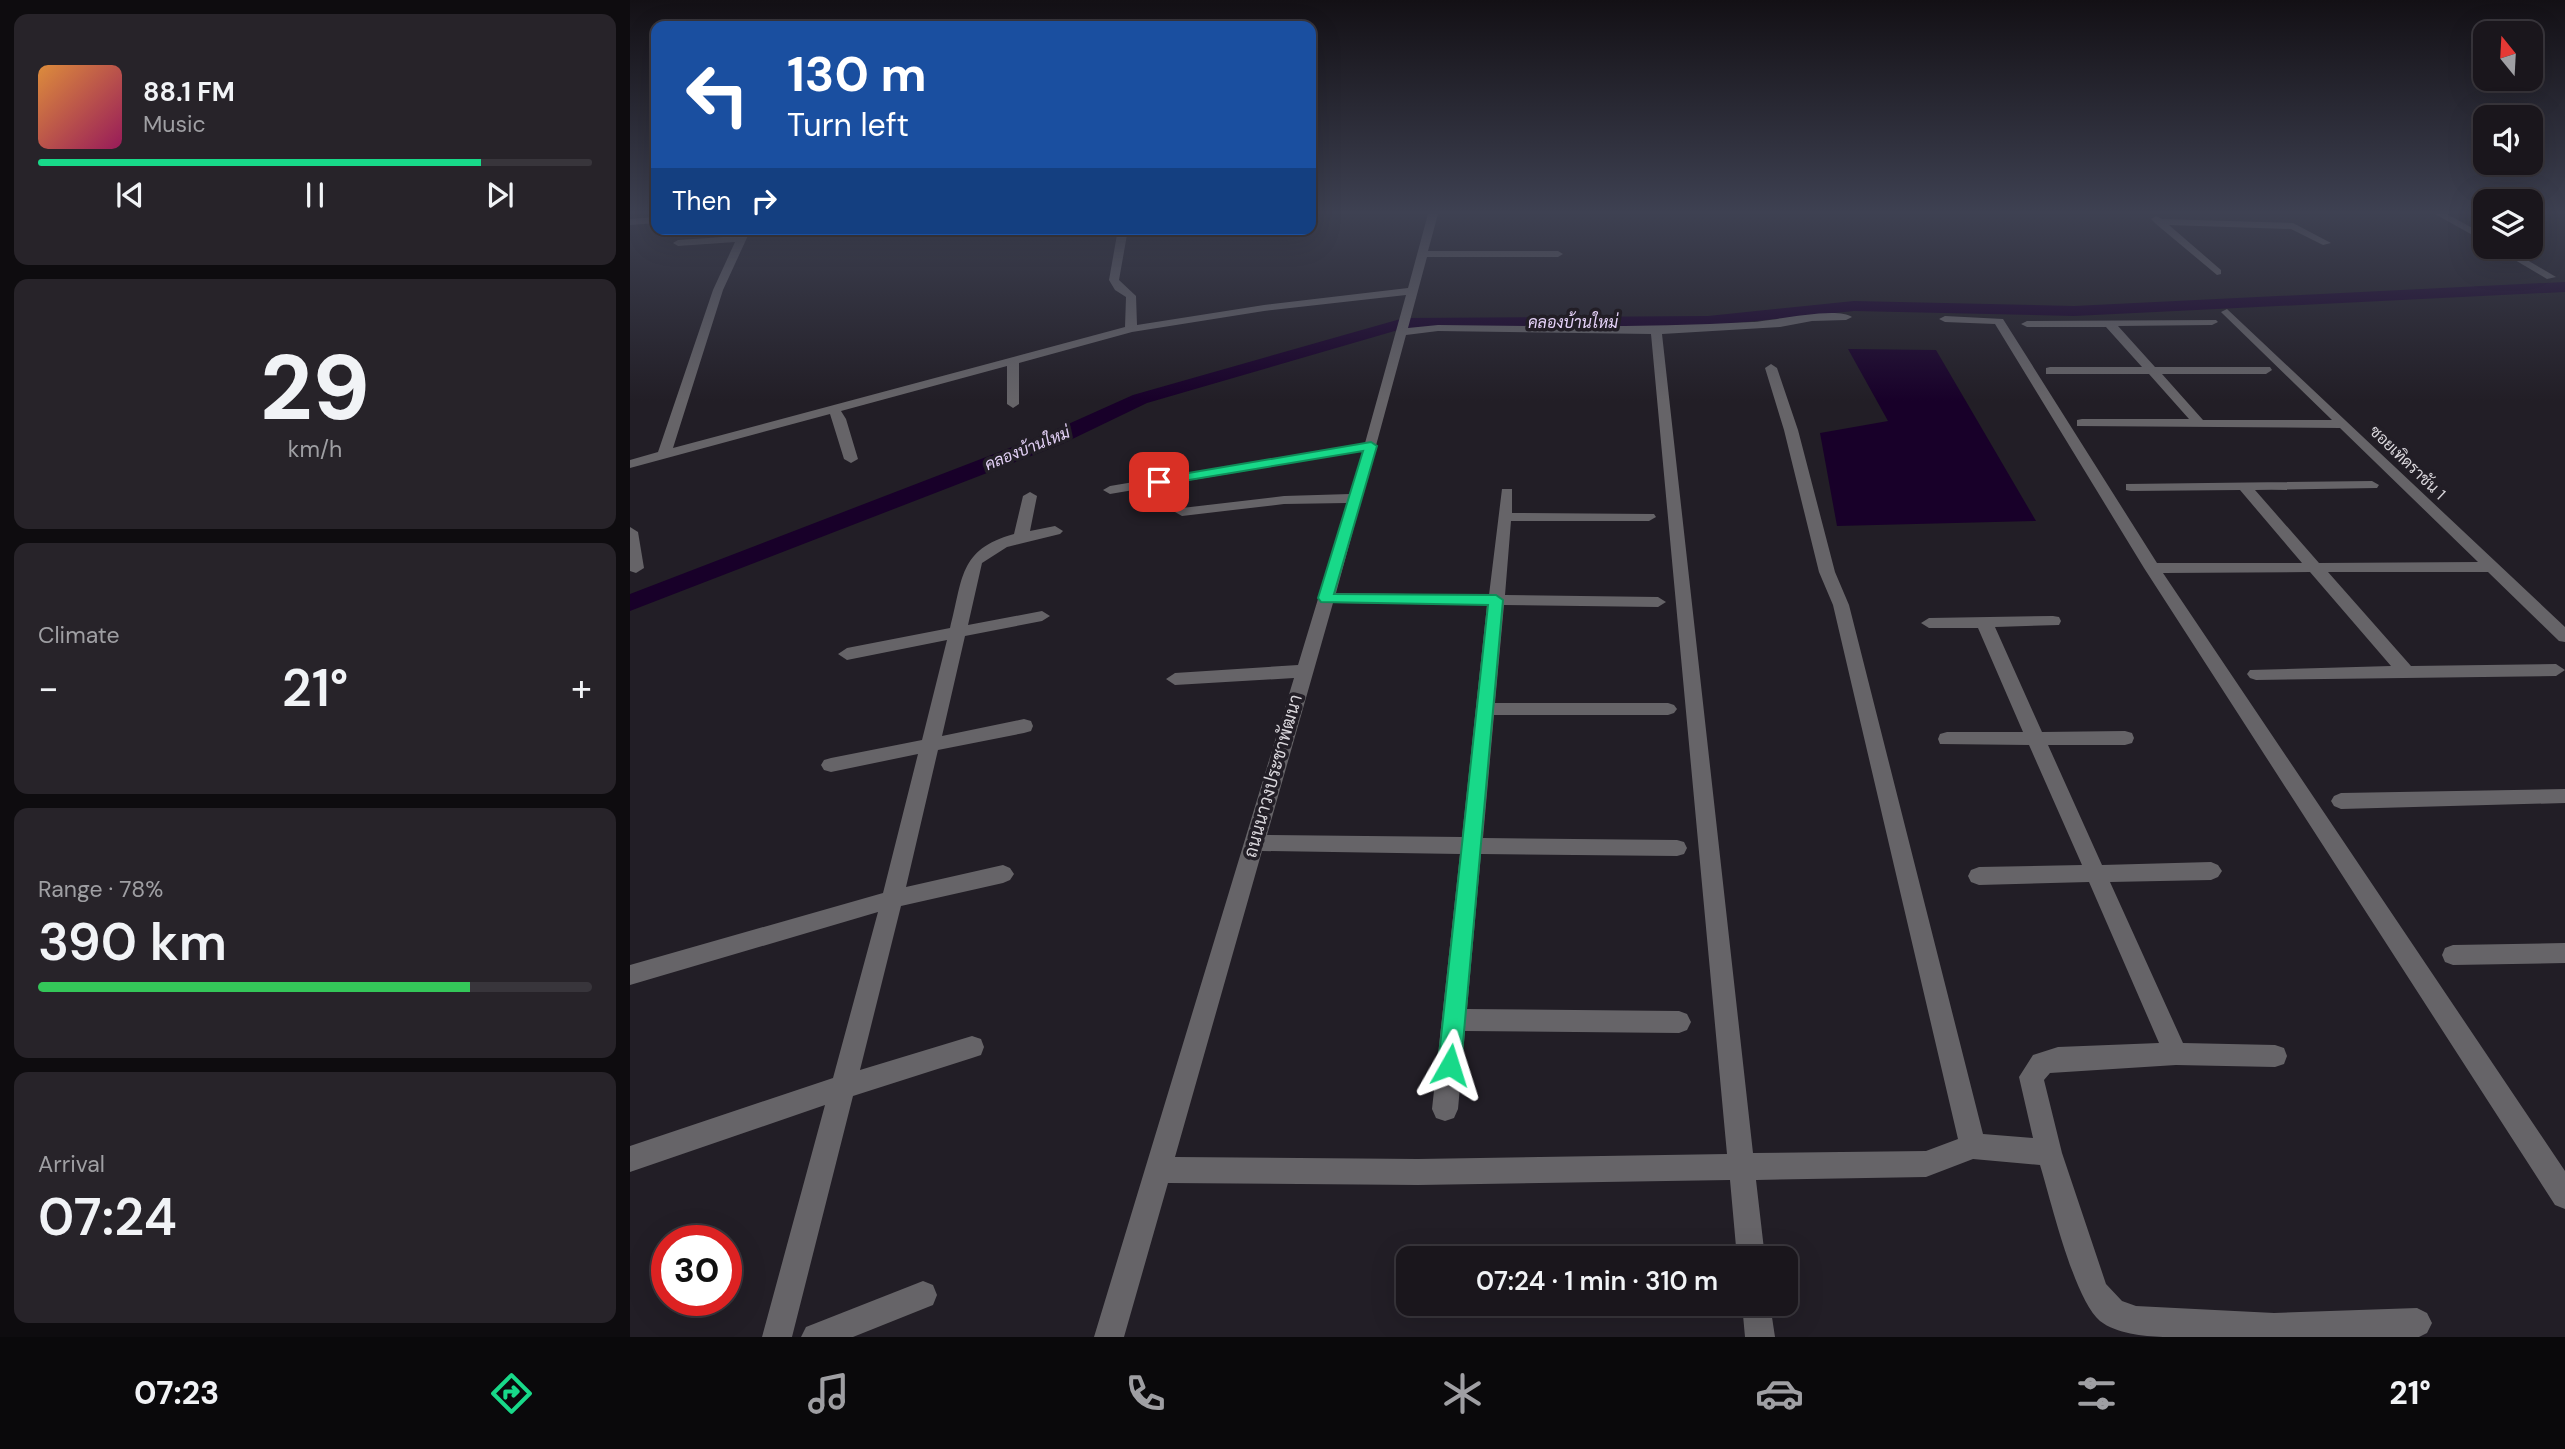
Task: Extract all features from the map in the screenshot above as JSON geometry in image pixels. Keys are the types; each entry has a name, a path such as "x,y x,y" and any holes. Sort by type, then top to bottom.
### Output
{"street":[{"path":"664,454 724,276"},
{"path":"1115,276 1119,288 1131,296 1131,329"},
{"name":"ถนนนาวงประชาพัฒนา","path":"1109,1337 1371,446 1415,276"},
{"path":"630,464 1131,329 1264,308 1411,291"},
{"name":"ซอยเทิดราชัน 1","path":"2227,312 2565,637"},
{"path":"1403,325 1438,328 1656,331 1780,324 1812,318 1846,317"},
{"path":"1945,319 1999,321 2152,568 2565,1195"},
{"path":"2027,324 2211,322"},
{"path":"2109,323 2200,424"},
{"path":"1656,331 1750,1246"},
{"path":"1013,360 1013,404"},
{"path":"1771,368 1801,467 1827,572 1841,605 1973,1146"},
{"path":"2050,371 2266,370"},
{"path":"833,409 841,419 851,459"},
{"path":"2082,424 2344,424"},
{"path":"1110,490 1371,446"},
{"path":"2131,487 2371,485"},
{"path":"2244,486 2406,672"},
{"path":"1445,1110 1507,492"},
{"path":"1021,537 1030,496"},
{"path":"1182,512 1284,500 1354,498"},
{"path":"1504,517 1649,517"},
{"path":"777,1337 892,899 975,562 985,551 999,543 1055,531"},
{"path":"630,532 636,568"},
{"path":"2152,568 2492,567"},
{"path":"1326,598 1658,602"},
{"path":"847,654 959,630 1042,616"},
{"path":"1929,623 2053,621"},
{"path":"1984,622 2176,1054"},
{"path":"2256,674 2556,670"},
{"path":"1175,679 1304,671"},
{"path":"1485,709 1668,709"},
{"path":"831,765 1024,726"},
{"path":"1947,739 2125,738"},
{"path":"2341,801 2565,796"},
{"path":"1254,843 1677,848"},
{"path":"1979,876 2211,871"},
{"path":"630,975 892,899 1003,874"},
{"path":"2453,955 2565,953"},
{"path":"1454,1020 1679,1022"},
{"path":"630,1159 842,1087 972,1047"},
{"path":"2275,1056 2176,1054 2058,1059 2042,1063 2031,1077 2049,1153 2095,1293 2112,1312 2136,1321 2276,1333 2417,1323"},
{"path":"1157,1170 1418,1172 1926,1164 1973,1146 2049,1153"},
{"path":"816,1337 923,1295"},
{"path":"1757,1316 1760,1337"}],"shaded area":[{"path":"1848,349 1936,350 2036,521 1837,526 1820,433 1888,421"}],"waterway":[{"name":"คลองบ้านใหม่","path":"630,603 1054,439 1140,399 1404,323 1708,321 1854,306 2074,311 2565,287"}],"route":[{"path":"1159,482 1371,446 1326,598 1496,600 1450,1065"}]}
